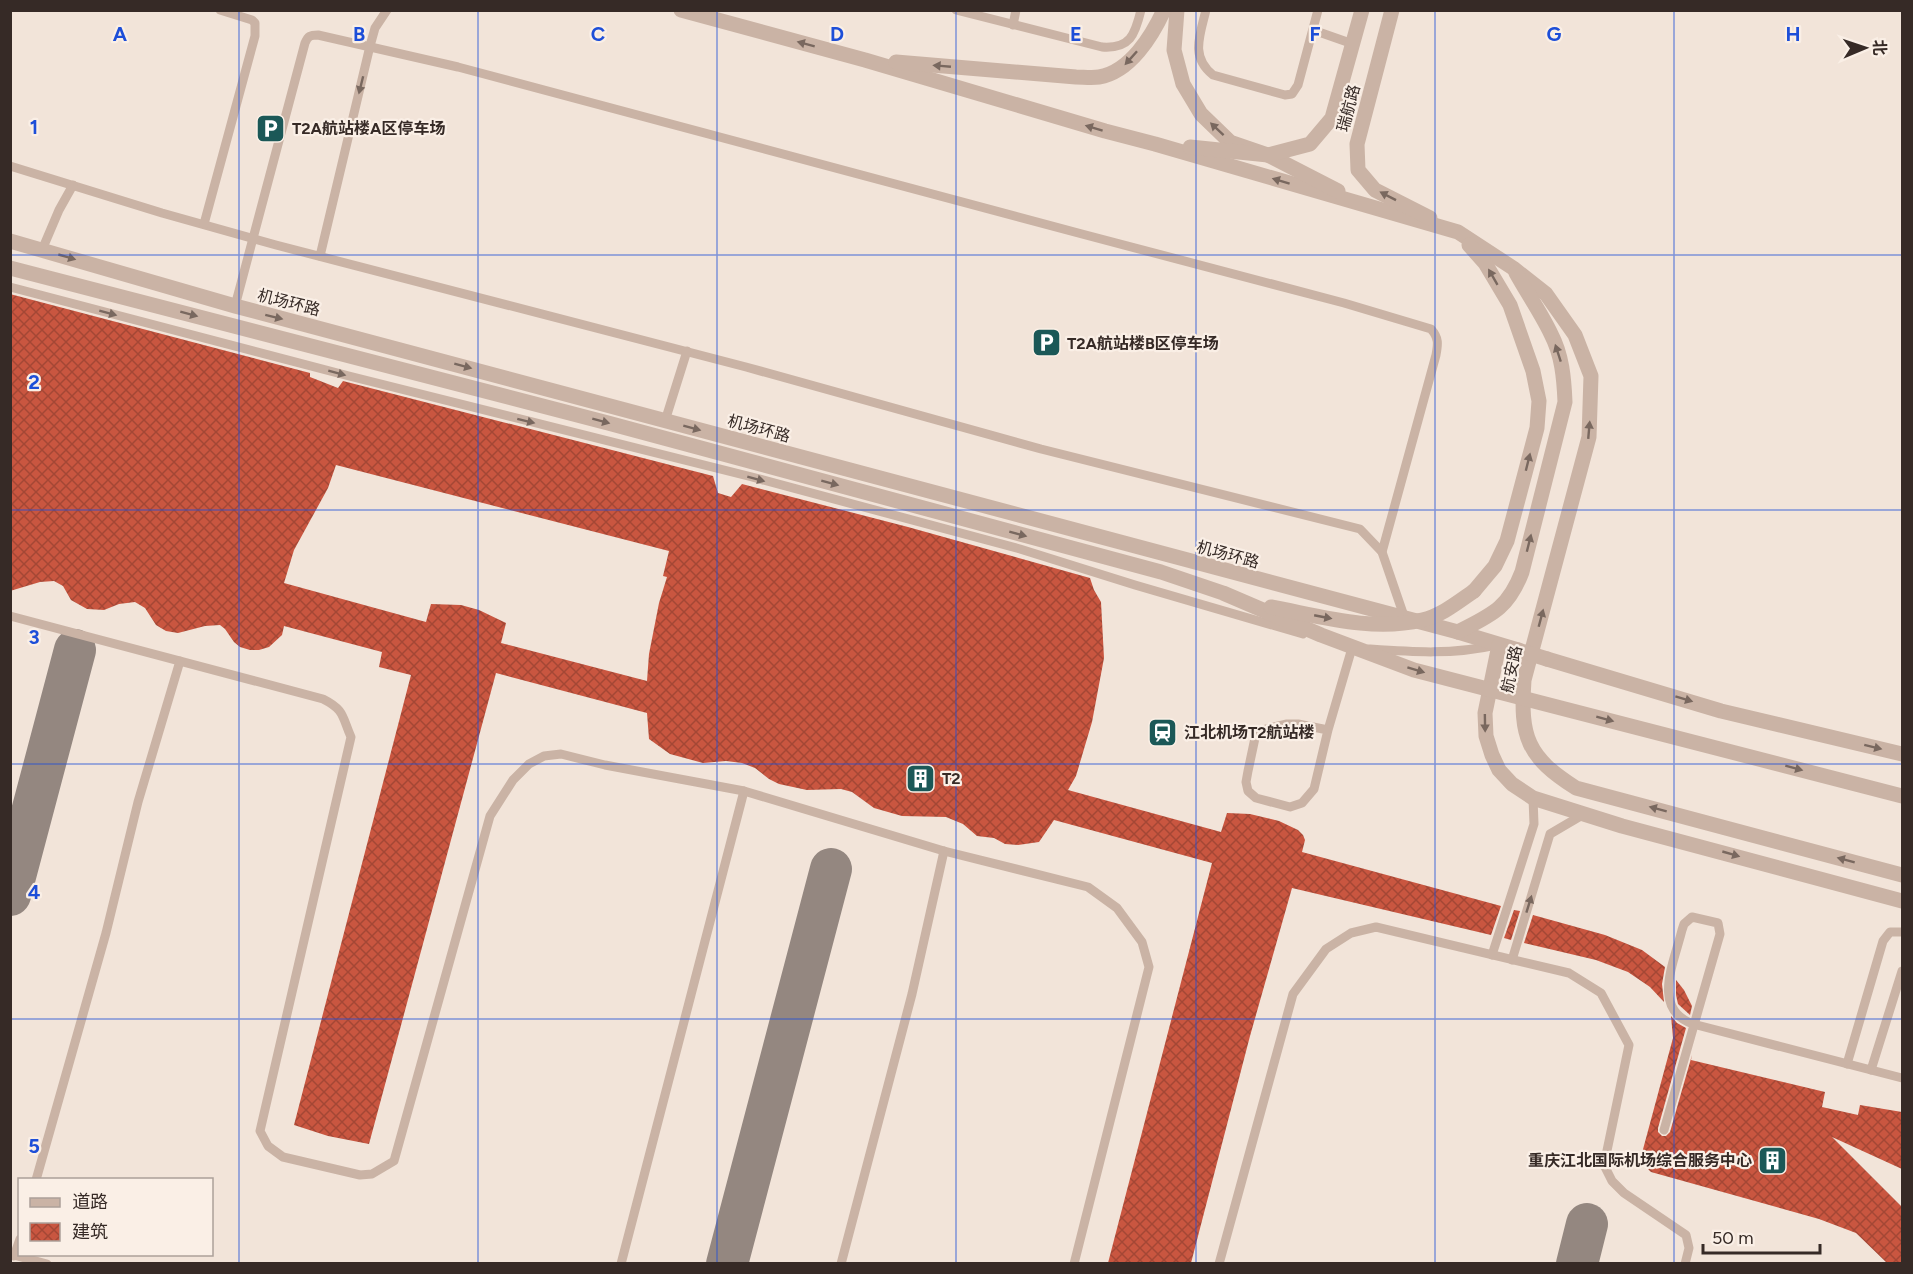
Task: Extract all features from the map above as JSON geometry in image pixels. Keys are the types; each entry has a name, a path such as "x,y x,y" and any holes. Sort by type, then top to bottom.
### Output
{"street":[{"path":"681,10 865,60 1458,232 1513,268 1552,334 1561,359 1565,402 1522,572 1514,592 1500,609 1458,632"},
{"path":"865,60 1101,77 1125,65 1144,43 1164,10"},
{"path":"1177,10 1174,50 1183,84 1201,114 1230,142 1268,155 1370,208"},
{"name":"瑞航路","path":"1268,155 1310,144 1332,118 1362,10"},
{"name":"瑞航路","path":"1392,10 1357,144 1358,171 1375,190 1458,232"},
{"path":"1155,144 1268,155"},
{"path":"1245,602 1359,623 1391,624 1423,620 1445,610 1474,591 1495,566 1508,541 1537,428 1539,401 1533,371 1510,305 1485,263 1458,232"},
{"name":"机场环路","path":"10,241 235,306 1458,632 1721,711 1902,754"},
{"name":"机场环路","path":"10,268 608,423 1161,572 1245,602"},
{"name":"航安路","path":"1513,268 1546,294 1575,335 1591,376 1589,437 1524,680 1522,706 1524,728 1535,755 1555,775 1576,788 1902,875"},
{"path":"1245,602 1321,635 1414,670 1902,796"},
{"name":"航安路","path":"1499,645 1485,713 1486,736 1491,756 1499,770 1512,784 1533,798 1902,901"}],"lane":[{"path":"204,224 255,36 255,24 252,20 220,10"},
{"path":"320,256 370,46 375,28 387,10"},
{"path":"956,10 1113,48 1119,47 1133,35 1141,10"},
{"path":"1013,25 1017,10"},
{"path":"1206,10 1198,41 1199,53 1205,69 1213,75 1285,95 1292,94 1298,85 1318,10"},
{"path":"1313,30 1353,44"},
{"path":"235,306 308,37 318,35 370,46 458,67 1344,303 1431,329 1437,335 1439,343 1382,552"},
{"path":"10,165 253,238 687,351 1041,449 1359,529 1382,552 1405,619"},
{"path":"42,250 59,210 73,185"},
{"name":"机场环路","path":"10,287 349,376 752,477 1020,549 1352,648 1420,653 1474,650 1499,645"},
{"path":"665,421 687,351"},
{"path":"10,616 323,699 336,705 342,713 351,737 260,1131 268,1146 283,1157 360,1175 372,1174 394,1161 490,816 513,780 529,764 544,756 561,754 604,765 744,791 944,851 1088,887 1117,908 1142,942 1149,967 1074,1263"},
{"path":"1328,730 1286,724 1262,730 1255,738 1246,782 1248,791 1256,798 1290,807 1302,803 1314,789 1328,730 1352,648"},
{"path":"36,1178 106,933 138,802 180,661"},
{"path":"621,1263 744,791"},
{"path":"1492,955 1534,824 1533,798"},
{"path":"1512,960 1550,834 1584,814"},
{"path":"841,1263 912,994 944,851"},
{"path":"1664,1130 1693,1024 1720,934 1720,926 1714,921 1692,917 1684,924 1682,930 1668,990 1671,1007 1677,1016 1693,1024 1902,1078"},
{"path":"1219,1263 1293,994 1326,949 1351,933 1376,927 1569,973 1601,993 1629,1045 1604,1166 1612,1181 1624,1193 1686,1235 1689,1248 1685,1263"},
{"path":"1847,1064 1883,941 1890,932 1902,932"},
{"path":"1871,1070 1902,971"},
{"path":"12,1255 47,1263"}],"building":[{"name":"T2","path":"10,294 310,373 310,377 338,388 343,381 713,476 718,493 731,497 742,484 1090,578 1101,602 1104,658 1092,722 1076,776 1068,790 1221,832 1227,813 1250,814 1279,821 1303,835 1305,840 1302,852 1501,906 1491,935 1292,888 1250,1036 1191,1263 1108,1263 1212,863 1054,820 1039,842 1005,844 994,838 977,836 963,824 946,817 902,816 874,808 852,792 841,789 807,790 779,784 755,768 742,763 726,761 703,763 670,754 649,739 647,713 496,673 369,1144 328,1136 294,1125 411,675 379,667 382,652 284,626 282,635 269,647 250,650 234,642 220,625 205,626 178,633 166,631 156,625 145,608 135,602 119,604 104,610 87,609 71,600 63,586 54,581 40,582 10,591","holes":["336,465 669,551 663,576 667,577 659,603 649,654 647,681 501,643 506,623 479,610 461,605 431,604 426,622 284,583 294,550 328,488"]},
{"path":"1514,910 1520,911 1511,940 1504,938"},
{"path":"1533,915 1605,935 1642,950 1665,967 1662,984 1664,1002 1650,987 1628,972 1596,960 1524,943"},
{"path":"1676,980 1692,1006 1690,1015 1678,1004"},
{"name":"重庆江北国际机场综合服务中心","path":"1671,1016 1686,1028 1658,1128 1662,1136 1670,1132 1692,1055 1691,1060 1825,1092 1822,1107 1858,1115 1860,1105 1902,1112 1902,1169 1832,1137 1902,1207 1902,1263 1887,1263 1856,1233 1819,1219 1651,1172 1644,1165 1642,1153 1673,1038"}],"taxiway":[{"path":"10,895 75,650"},
{"path":"727,1264 831,869"},
{"path":"1577,1264 1587,1224"}],"place":[{"name":"T2A航站楼A区停车场","path":"271,128"},
{"name":"T2A航站楼B区停车场","path":"1046,343"},
{"name":"江北机场T2航站楼","path":"1163,732"},
{"name":"T2","path":"921,778"},
{"name":"重庆江北国际机场综合服务中心","path":"1773,1160"}]}
